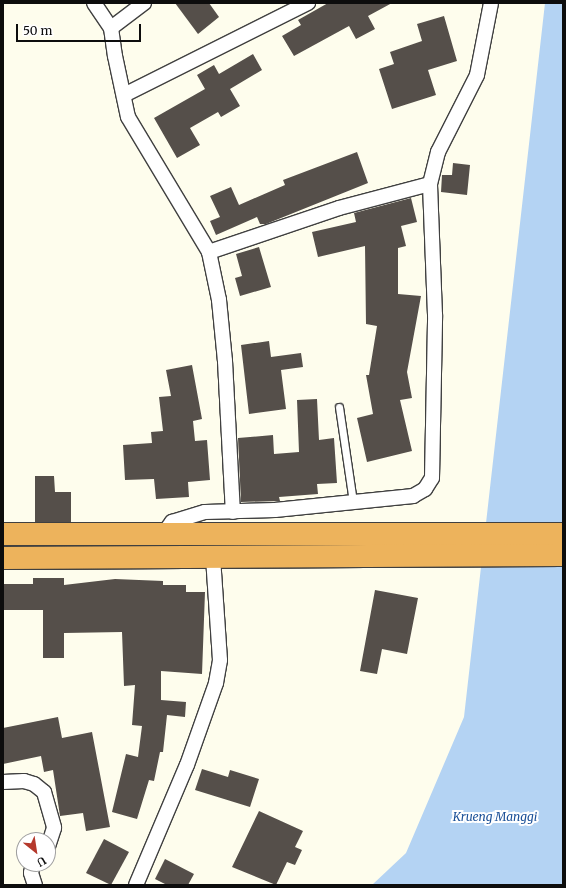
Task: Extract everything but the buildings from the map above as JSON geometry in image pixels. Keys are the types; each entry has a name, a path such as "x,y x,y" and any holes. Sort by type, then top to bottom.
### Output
{"highway":[{"path":"3,534 563,534"},
{"path":"3,558 563,555"}],"street":[{"path":"94,3 111,28 128,117 209,252 219,300 225,361 233,512"},
{"path":"111,28 144,3"},
{"path":"124,95 308,3"},
{"path":"164,533 172,522 186,516 205,512 233,512 413,496 425,490 432,478 435,315 430,184 438,152 477,75 491,3"},
{"path":"209,252 339,208 430,184"},
{"path":"136,885 187,765 216,683 220,660 214,556"},
{"path":"3,782 24,781 34,784 44,792 54,828 53,832"},
{"path":"31,872 35,885"}],"lane":[{"path":"340,407 353,502"}],"water":[{"name":"Krueng Manggi","path":"545,3 563,3 563,885 372,885 406,853 464,717"}]}
